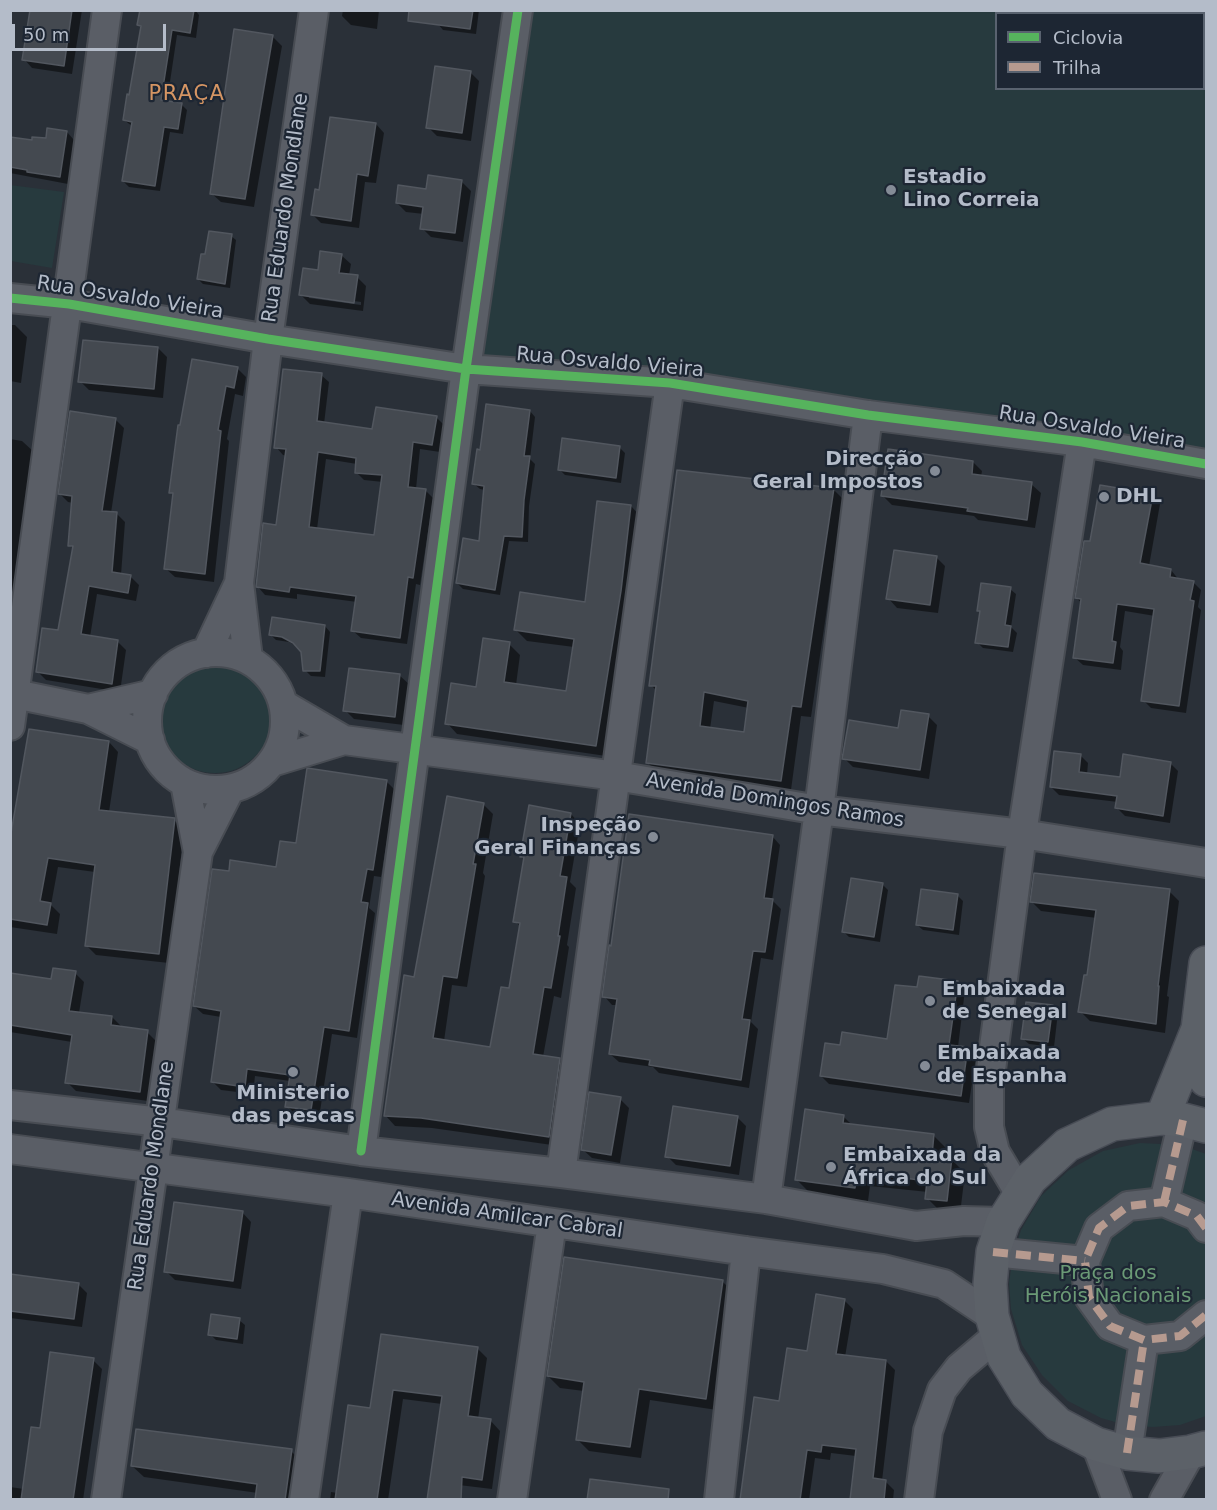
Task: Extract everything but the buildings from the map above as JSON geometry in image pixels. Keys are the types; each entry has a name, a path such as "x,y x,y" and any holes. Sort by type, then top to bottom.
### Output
{"main road":[{"path":"1199,1450 1159,1456 1127,1453 1096,1444 1058,1424 1027,1394 1004,1357 995,1326 990,1284 993,1252 1003,1222 1029,1179 1067,1145 1112,1124 1184,1121 1206,963"},
{"path":"1198,1029 1206,1080"}],"street":[{"path":"10,726 69,304 107,10"},
{"name":"Rua Eduardo Mondlane","path":"248,659 239,584 268,339 314,10"},
{"path":"361,1151 413,751 518,10"},
{"name":"Rua Osvaldo Vieira","path":"10,298 69,304 268,339 466,369 670,384 868,415 1082,442 1206,464"},
{"path":"561,1173 670,384"},
{"path":"766,1199 819,810 868,415"},
{"path":"1020,1194 995,1152 988,1127 989,1084 1022,834 1082,442"},
{"name":"Rua Eduardo Mondlane","path":"206,653 239,584"},
{"path":"206,653 231,654 248,659 264,671 276,686 284,705 286,721 282,743 272,762 246,783 230,789 210,790 185,783 163,765 150,740 148,713 153,694 162,679 174,667 189,658 206,653"},
{"path":"13,694 88,709 150,740"},
{"path":"88,709 153,694"},
{"name":"Avenida Domingos Ramos","path":"284,705 344,740 413,751 616,776 819,810 1022,834 1206,863"},
{"name":"Avenida Domingos Ramos","path":"272,762 344,740"},
{"name":"Rua Eduardo Mondlane","path":"106,1500 198,852 185,783"},
{"name":"Rua Eduardo Mondlane","path":"198,852 230,789"},
{"path":"10,1106 161,1122 361,1151 766,1199 916,1226 964,1221 1003,1222"},
{"path":"1164,1202 1184,1121"},
{"name":"Avenida Amilcar Cabral","path":"10,1149 348,1193 883,1269 944,1284 995,1326"},
{"path":"304,1500 348,1193"},
{"path":"1206,1228 1197,1216 1164,1202 1128,1206 1099,1228 1085,1261 1089,1297 1110,1326 1144,1340 1180,1336 1206,1316"},
{"path":"512,1500 552,1223"},
{"path":"719,1500 746,1251"},
{"path":"993,1252 1085,1261"},
{"path":"919,1500 928,1431 942,1390 995,1326"},
{"path":"1127,1453 1144,1340"},
{"path":"1096,1444 1117,1500"},
{"path":"1164,1500 1199,1450"}],"green space":[{"path":"520,11 1206,11 1206,466 470,365"},
{"path":"10,185 64,192 52,268 11,261"},
{"path":"215,659 237,664 255,676 267,694 272,716 267,738 255,756 237,768 215,773 193,768 175,756 163,738 158,716 163,694 175,676 193,664"},
{"name":"Praça dos Heróis Nacionais","path":"1140,1143 1181,1145 1206,1154 1206,1416 1180,1425 1153,1427 1126,1425 1101,1418 1068,1401 1042,1375 1022,1345 1011,1309 1009,1283 1013,1255 1021,1230 1041,1196 1069,1170 1103,1151"}],"marked path":[{"path":"1164,1202 1183,1120"},
{"path":"1206,1228 1197,1216 1164,1202 1128,1206 1099,1228 1085,1261 1089,1297 1110,1326 1144,1340 1180,1336 1206,1315"},
{"path":"993,1252 1085,1261"},
{"path":"1127,1453 1144,1340"}],"cycle path":[{"path":"361,1151 466,369 518,10"},
{"path":"10,298 69,304 268,339 466,369 670,383 868,415 1082,442 1206,464"}],"place":[{"name":"Estadio Lino Correia","path":"891,190"},
{"name":"Direcção Geral Impostos","path":"935,471"},
{"name":"DHL","path":"1104,497"},
{"name":"Inspeção Geral Finanças","path":"653,837"},
{"name":"Embaixada de Senegal","path":"930,1001"},
{"name":"Embaixada de Espanha","path":"925,1066"},
{"name":"Ministerio das pescas","path":"293,1072"},
{"name":"Embaixada da África do Sul","path":"831,1167"}],"district":[{"name":"PRAÇA","path":"187,95"}]}
